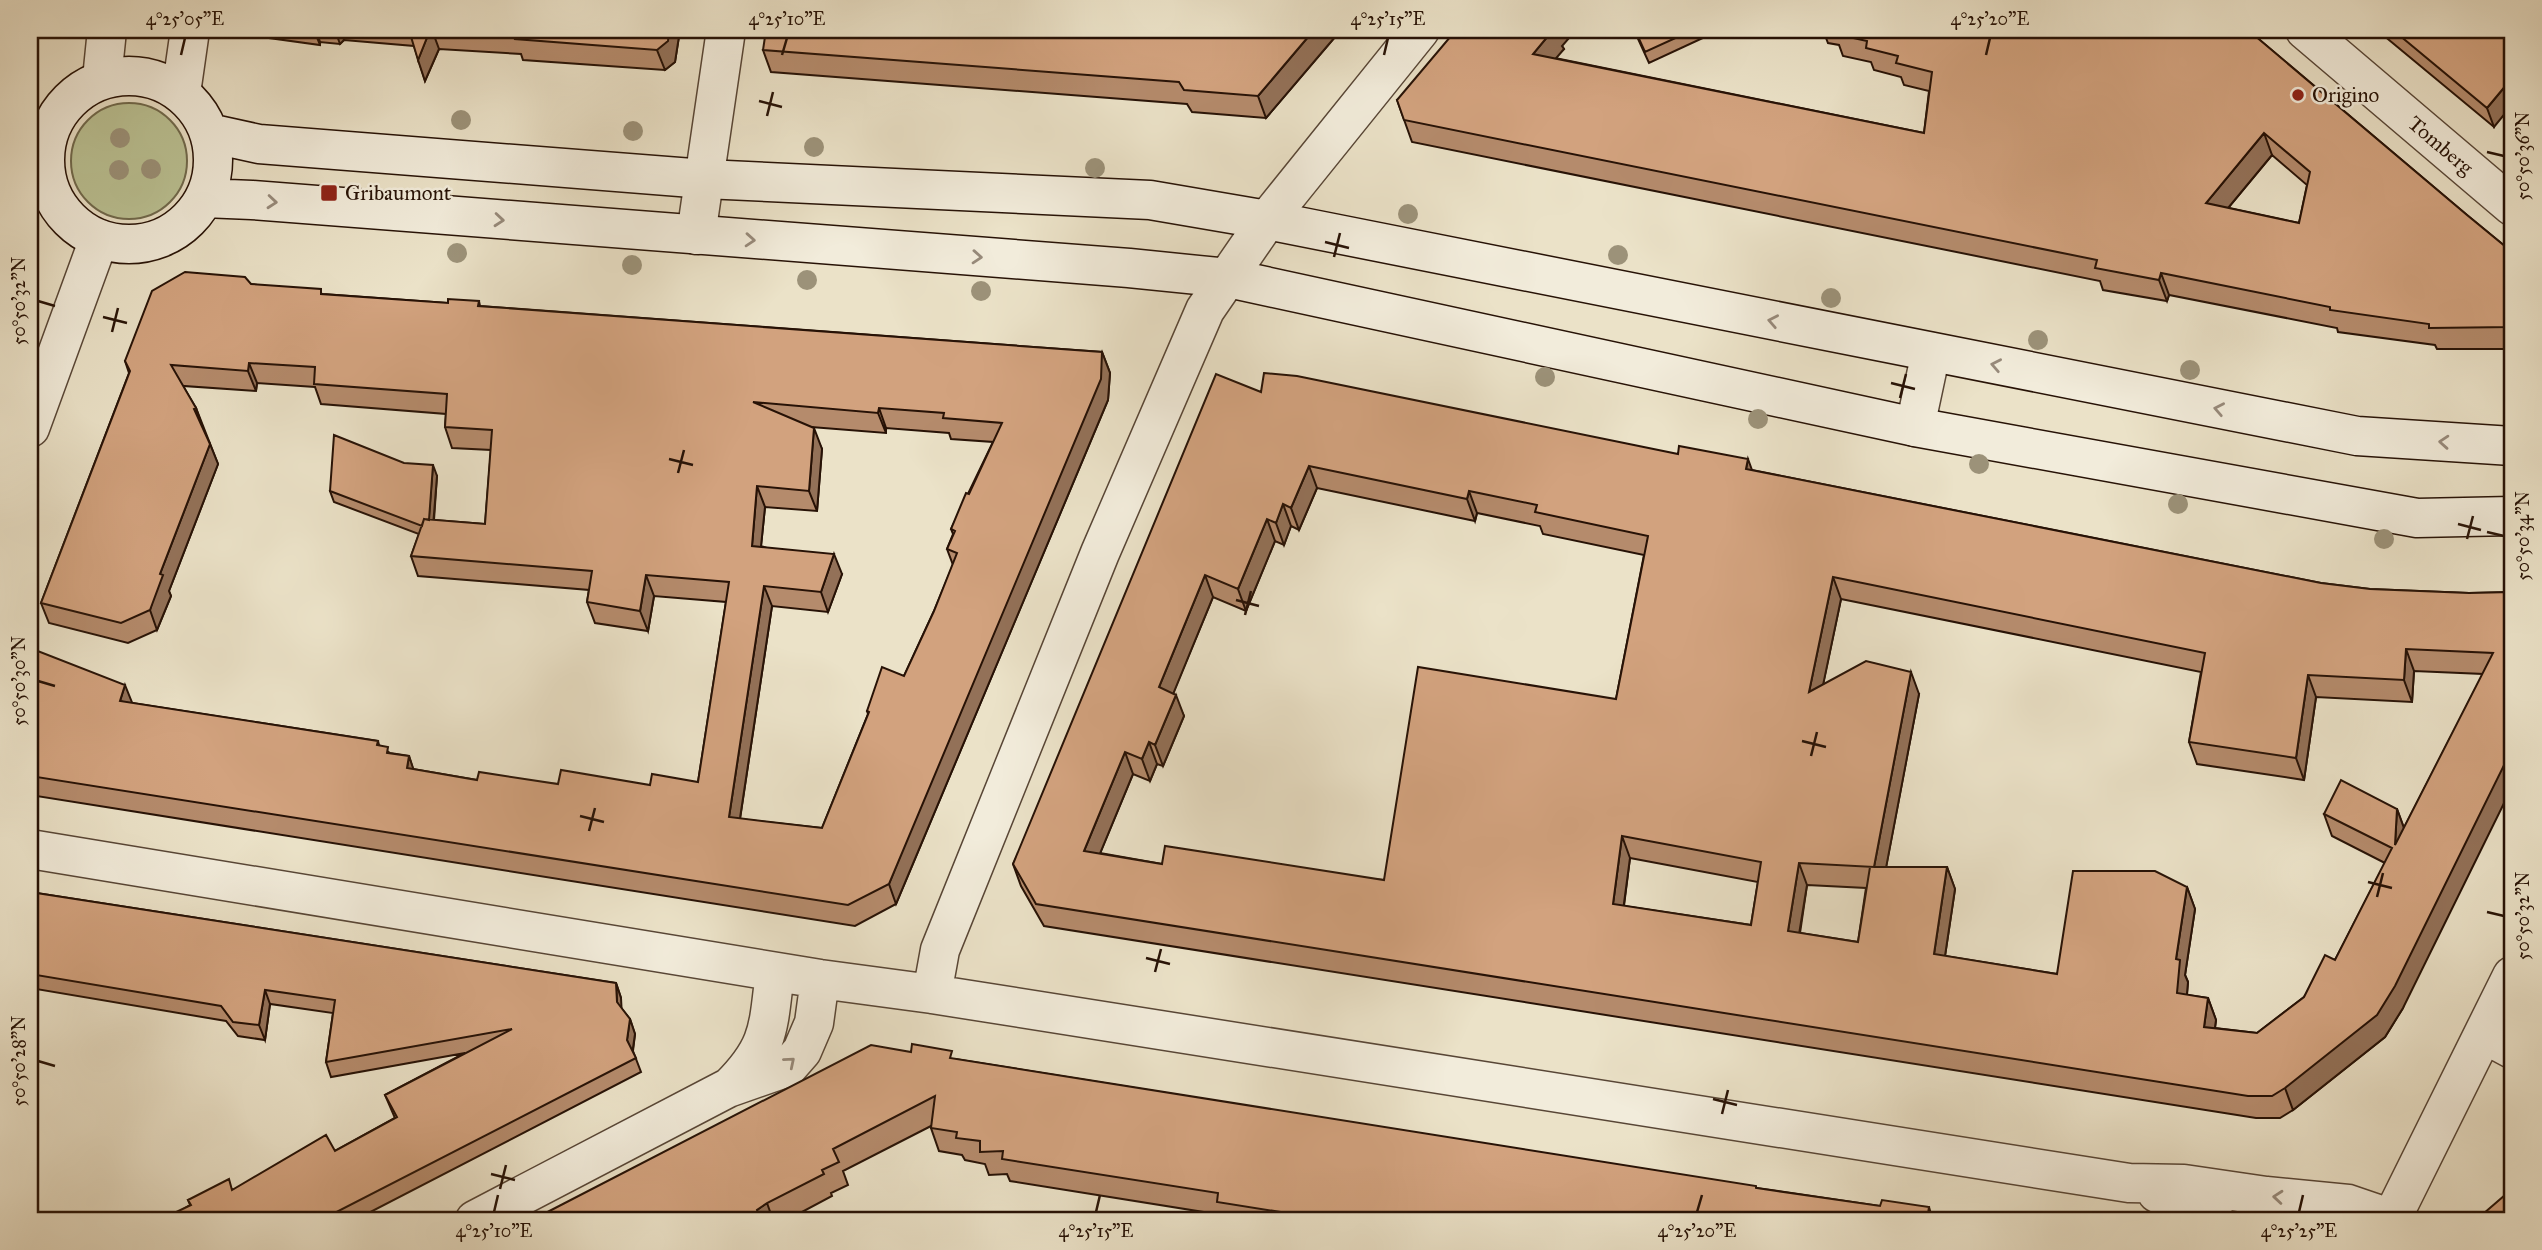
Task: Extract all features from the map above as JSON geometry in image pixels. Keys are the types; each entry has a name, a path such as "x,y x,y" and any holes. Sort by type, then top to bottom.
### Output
{"street":[{"path":"102,79 107,30"},
{"path":"181,93 190,30"},
{"path":"696,236 726,30"},
{"path":"932,994 940,950 1100,553 1205,310 1268,220 1420,30"},
{"name":"Tomberg","path":"2305,30 2512,206"},
{"path":"130,75 157,80 181,93 198,111 209,133 214,155 212,177 204,198 190,219 171,234 147,242 123,245 99,239 80,230 41,197 47,135 42,119 85,87 102,79 130,75"},
{"path":"209,133 259,144 705,179 1150,200 1268,220 2357,436 2512,446"},
{"path":"204,198 1129,268 1228,278 1915,427 2417,517 2512,516"},
{"path":"30,428 99,239"},
{"path":"1915,427 1931,352"},
{"path":"30,849 775,972 932,994 2129,1183 2185,1184 2348,1204 2392,1219 2498,1041 2512,976"},
{"path":"728,1088 751,1065 763,1045 775,972"},
{"path":"475,1220 728,1088 788,1067 802,1051 814,1023 820,979"},
{"path":"2129,1183 2188,1204 2214,1220"}],"green space":[{"path":"129,103 151,108 170,120 182,139 187,161 182,183 170,202 151,214 129,219 107,214 88,202 76,183 71,161 76,139 88,120 107,108"}],"building":[{"path":"409,30 430,30 418,60"},
{"path":"460,30 669,30 668,41 657,50 515,39 516,34"},
{"path":"766,30 1314,30 1258,96 1184,90 1179,82 763,50"},
{"path":"1456,30 1553,30 1533,54 1924,133 1932,72 1896,63 1898,56 1866,48 1867,41 1835,34 1836,30 2248,30 2512,252 2512,327 2429,328 2429,324 2330,310 2330,307 2161,273 2159,280 2095,268 2097,260 1404,120 1397,100","holes":["2264,133 2310,172 2299,223 2206,203"]},
{"path":"1635,30 1693,30 1645,52"},
{"path":"2393,30 2512,30 2512,78 2487,108"},
{"path":"185,272 245,277 251,284 321,289 321,294 448,303 448,299 479,301 478,306 1102,352 1101,379 889,884 848,905 30,776 30,648 125,685 120,701 378,741 377,745 388,747 387,753 409,756 407,768 477,780 479,772 558,784 561,770 650,785 652,774 698,782 729,582 646,575 640,611 587,602 592,571 411,556 424,519 485,524 492,430 445,427 447,394 314,384 315,367 249,363 248,371 171,365 196,408 194,409 210,444 160,574 163,575 150,610 121,623 41,603 130,371 125,361 152,291","holes":["753,402 878,413 879,408 944,413 943,418 1002,423 951,529 955,531 947,549 957,553 934,611 904,676 882,667 867,711 869,712 822,828 729,817 764,586 821,592 834,554 752,546 757,486 809,491 814,428"]},
{"path":"1264,373 1297,376 1678,454 1679,446 1748,459 1746,469 2321,583 2370,589 2512,592 2512,749 2395,986 2377,1015 2272,1096 2248,1096 1036,904 1013,864 1216,374 1261,392","holes":["1309,466 1467,499 1469,491 1537,505 1535,512 1648,536 1616,699 1418,667 1384,880 1165,846 1162,864 1084,851 1125,752 1142,759 1149,742 1155,745 1176,695 1159,687 1205,575 1238,589 1267,519 1276,523 1283,504 1291,508","1833,577 2205,653 2189,742 2296,758 2308,675 2404,680 2406,649 2493,653 2395,845 2397,809 2341,780 2324,814 2392,848 2335,960 2325,955 2304,997 2257,1033 2204,1027 2208,998 2177,993 2180,960 2176,959 2187,887 2155,871 2073,871 2057,974 1934,954 1947,867 1874,867 1911,672 1866,661 1809,692","1622,836 1761,862 1751,925 1613,904","1799,863 1874,867 1870,867 1858,942 1788,931"]},
{"path":"334,435 404,463 433,465 429,520 424,519 422,526 330,491"},
{"path":"30,892 616,983 617,1002 630,1019 627,1040 636,1058 321,1220 165,1220 191,1205 188,1200 229,1179 232,1190 326,1135 335,1151 397,1117 385,1095 512,1029 326,1062 335,1000 265,990 259,1025 233,1022 221,1006 30,974"},
{"path":"912,1044 952,1051 950,1058 1756,1188 1880,1206 1882,1200 1929,1207 1928,1214 1972,1220 1331,1220 1217,1202 1218,1193 1002,1159 1003,1151 980,1152 980,1141 956,1138 957,1132 931,1128 935,1096 833,1149 839,1162 822,1170 824,1174 767,1203 757,1210 758,1213 743,1220 532,1220 871,1045 911,1052"},
{"path":"2512,1189 2512,1220 2476,1220"}],"place":[{"name":"Origino","path":"2298,95"},
{"name":"Gribaumont","path":"329,193"}]}
